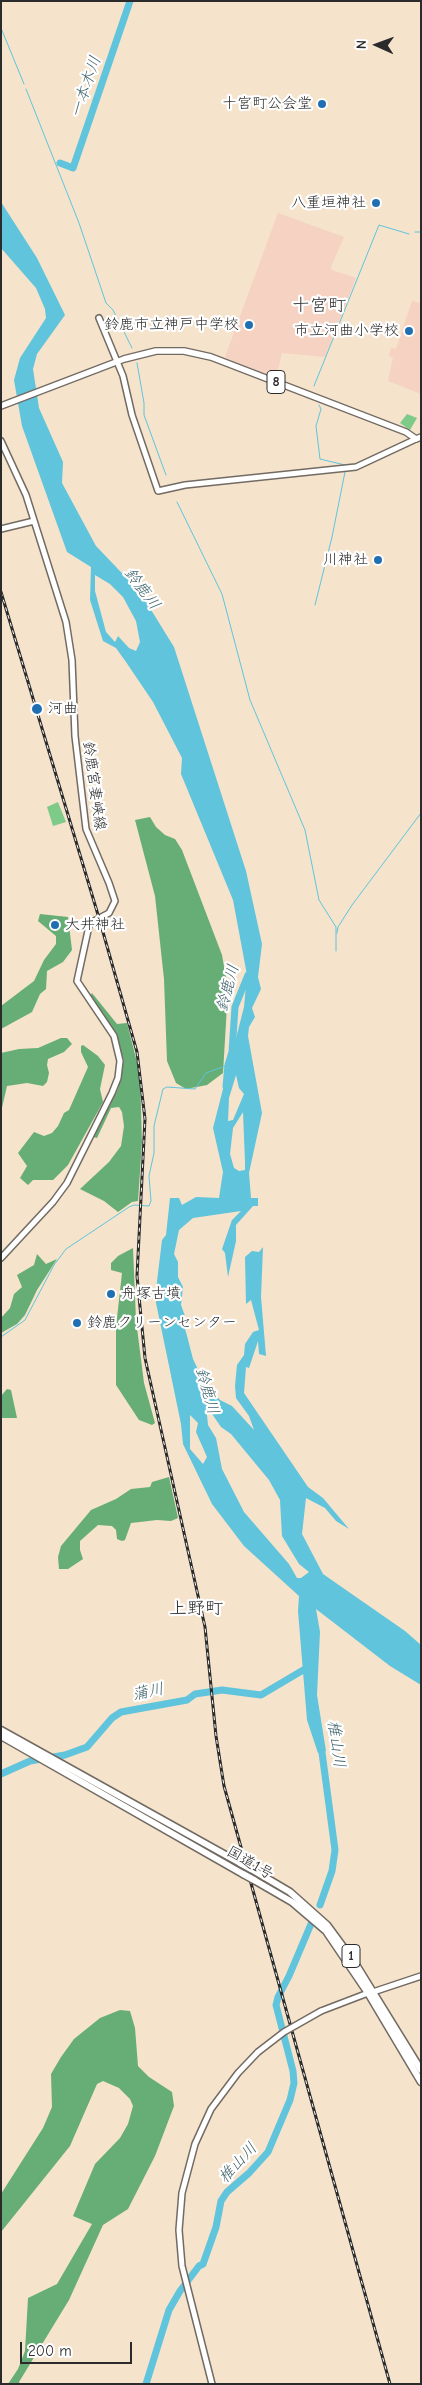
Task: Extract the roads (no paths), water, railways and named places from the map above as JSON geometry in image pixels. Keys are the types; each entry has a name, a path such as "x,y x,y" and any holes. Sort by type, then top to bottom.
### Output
{"highway":[{"name":"国道1号","path":"1,1730 292,1902 326,1931 371,1992 421,2070"},
{"name":"国道1号","path":"1,1736 39,1754"},
{"name":"国道1号","path":"58,1765 290,1892 323,1921 340,1940 421,2082"}],"main road":[{"name":"8","path":"1,406 131,357 163,350 184,351 206,356 419,438"},
{"path":"371,1992 421,1976"}],"street":[{"path":"99,318 118,361 132,415 158,491 185,485 352,468 419,438"},
{"name":"鈴鹿宮妻峡線","path":"1,441 26,495 57,590 68,637 72,667 74,736 86,829 115,896 115,904 111,911 89,926 76,981 114,1036 120,1055 120,1068 112,1093 67,1183 53,1202 1,1258"},
{"path":"1,529 34,521"},
{"path":"212,2384 183,2271 180,2238 180,2211 186,2175 195,2144 206,2118 220,2096 258,2052 289,2028 321,2011 371,1992"}],"water":[{"path":"1,202 37,258 65,315 37,354 33,369 39,408 63,462 62,483 96,546 140,592 174,647 246,871 262,944 258,977 261,989 252,1008 255,1017 249,1027 248,1036 262,1113 249,1173 251,1198 258,1198 258,1206 253,1206 236,1225 236,1241 228,1277 225,1253 222,1249 232,1220 241,1211 193,1218 179,1230 174,1254 178,1262 178,1277 183,1287 181,1305 185,1316 180,1317 193,1359 203,1380 220,1400 232,1406 254,1430 249,1416 236,1398 235,1386 237,1365 244,1355 245,1344 253,1332 259,1330 251,1300 246,1304 245,1257 252,1251 259,1252 263,1247 261,1297 266,1356 259,1354 258,1341 249,1368 246,1367 244,1393 308,1487 323,1498 349,1529 336,1521 325,1508 306,1498 302,1534 323,1574 405,1631 421,1645 421,1685 390,1666 316,1609 320,1632 317,1695 326,1751 318,1753 307,1720 298,1611 299,1596 244,1546 212,1504 183,1444 181,1424 155,1298 162,1240 166,1235 170,1198 179,1198 182,1205 196,1197 219,1198 223,1172 213,1128 244,1007 247,975 233,900 181,774 182,758 153,702 126,662 116,648 103,641 90,600 91,567 67,552 22,426 14,380 20,358 46,318 45,309 36,288 1,248","holes":["95,575 110,584 123,597 136,621 140,642 136,651 129,648 118,636 115,642 106,632 95,591","236,1075 239,1088 244,1094 233,1120 228,1121 229,1098","243,1112 245,1170 239,1171 234,1168 230,1154 233,1128","206,1405 221,1427 231,1434 269,1480 280,1500 282,1536 299,1564 309,1572 301,1578 297,1578 289,1564 244,1512 222,1469 216,1438 208,1425","190,1415 198,1423 196,1432 207,1457 203,1464 190,1449"]}],"waterway":[{"name":"一本木川","path":"60,163 73,168 130,1"},
{"path":"1,28 24,84"},
{"path":"26,89 79,223 106,303 113,310 132,348"},
{"path":"314,386 379,225 409,234"},
{"path":"415,232 421,232"},
{"path":"137,363 144,403 144,415 166,475"},
{"path":"319,405 321,409 316,426 320,459 345,465"},
{"path":"315,605 332,537 345,472"},
{"path":"177,502 222,594 250,700 305,830 319,900 336,927 336,951"},
{"path":"337,933 338,927 352,905 421,813"},
{"name":"鈴鹿川","path":"226,1086 228,1065 232,1052 235,1007 248,975"},
{"path":"1,1337 25,1320 54,1265 66,1249 129,1207 134,1205 149,1206 151,1201 149,1176 154,1153 154,1126 163,1089 167,1087 195,1089 206,1073 228,1065"},
{"name":"蒲川","path":"1,1774 30,1761 65,1755 87,1747 112,1718 121,1712 187,1700 195,1694 222,1690 261,1695 310,1666"},
{"name":"椎山川","path":"320,1905 332,1871 335,1850 321,1745"},
{"name":"椎山川","path":"146,2384 169,2310 180,2291 199,2266 203,2264 216,2227 221,2201 227,2192 249,2173 268,2152 290,2100 294,2083 293,2071 276,2005 311,1924"}],"railway":[{"path":"1,592 99,918 137,1052 145,1119 137,1276 145,1358 205,1627 216,1736 224,1786 390,2384"}],"place":[{"name":"十宮町公会堂","path":"322,104"},
{"name":"八重垣神社","path":"376,203"},
{"name":"鈴鹿市立神戸中学校","path":"249,325"},
{"name":"市立河曲小学校","path":"409,331"},
{"name":"川神社","path":"378,560"},
{"name":"河曲","path":"37,709"},
{"name":"大井神社","path":"55,925"},
{"name":"舟塚古墳","path":"111,1294"},
{"name":"鈴鹿クリーンセンター","path":"77,1323"}],"district":[{"name":"十宮町","path":"319,306"},
{"name":"上野町","path":"196,1609"}]}
